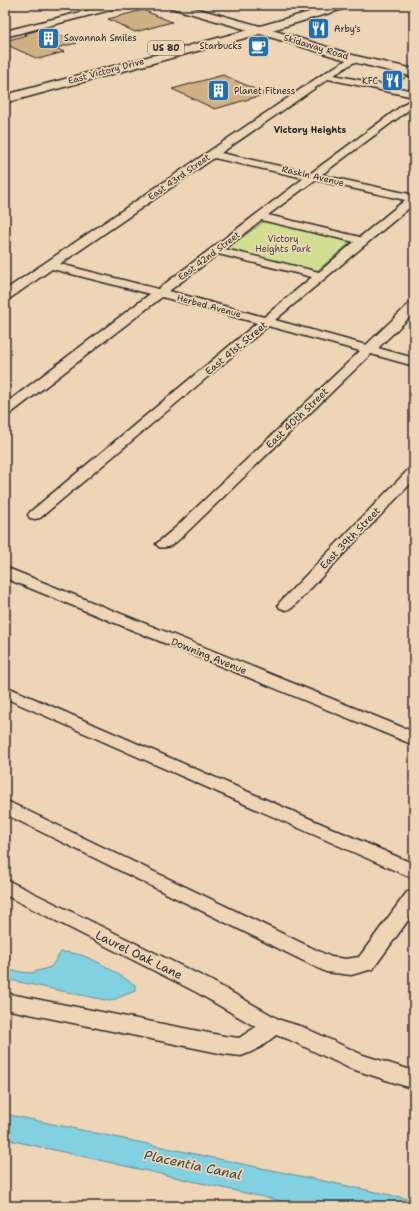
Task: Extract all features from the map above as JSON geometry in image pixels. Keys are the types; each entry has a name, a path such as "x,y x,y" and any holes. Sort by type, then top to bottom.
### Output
{"main road":[{"name":"Skidaway Road","path":"172,5 247,26 354,59 414,74"},
{"name":"East Victory Drive","path":"5,92 326,5"},
{"name":"East Victory Drive","path":"5,99 260,30 346,5"}],"street":[{"path":"5,34 119,5"},
{"name":"East 43rd Street","path":"5,296 326,76 354,59"},
{"path":"326,76 414,94"},
{"name":"East 42nd Street","path":"5,411 260,217 311,176 414,101"},
{"name":"Raskin Avenue","path":"212,154 414,199"},
{"name":"East 41st Street","path":"35,515 414,199"},
{"path":"260,217 362,241"},
{"path":"216,250 322,276"},
{"name":"Herbed Avenue","path":"50,265 268,321 414,362"},
{"name":"East 40th Street","path":"164,544 180,531 414,306"},
{"name":"East 39th Street","path":"286,605 414,472"},
{"name":"Downing Avenue","path":"5,572 414,739"},
{"path":"5,691 414,872"},
{"path":"5,806 326,964 341,968 355,967 366,963 402,917 414,897"},
{"name":"Laurel Oak Lane","path":"5,886 203,986 273,1026 295,1033 357,1062 414,1080"},
{"path":"5,1001 224,1045 241,1047 253,1041 273,1026"}],"green space":[{"name":"Victory Heights Park","path":"265,221 351,242 317,271 226,249"}],"water":[{"path":"61,952 81,955 100,963 135,985 135,991 110,1001 5,979 5,970 31,973 51,967"},
{"name":"Placentia Canal","path":"5,1114 414,1200 414,1206 303,1206 5,1139"}],"building":[{"path":"143,10 172,22 135,32 108,19"},
{"path":"45,28 77,43 56,48 64,52 38,59 5,44 5,41"},
{"name":"Planet Fitness","path":"223,75 266,94 215,109 172,89"},
{"name":"KFC","path":"391,75 405,78 395,86 381,83"}],"place":[{"name":"Arby's","path":"318,29"},
{"name":"Savannah Smiles","path":"49,38"},
{"name":"Starbucks","path":"258,46"},
{"name":"KFC","path":"393,81"},
{"name":"Planet Fitness","path":"219,91"}],"district":[{"name":"Victory Heights","path":"310,130"}]}
